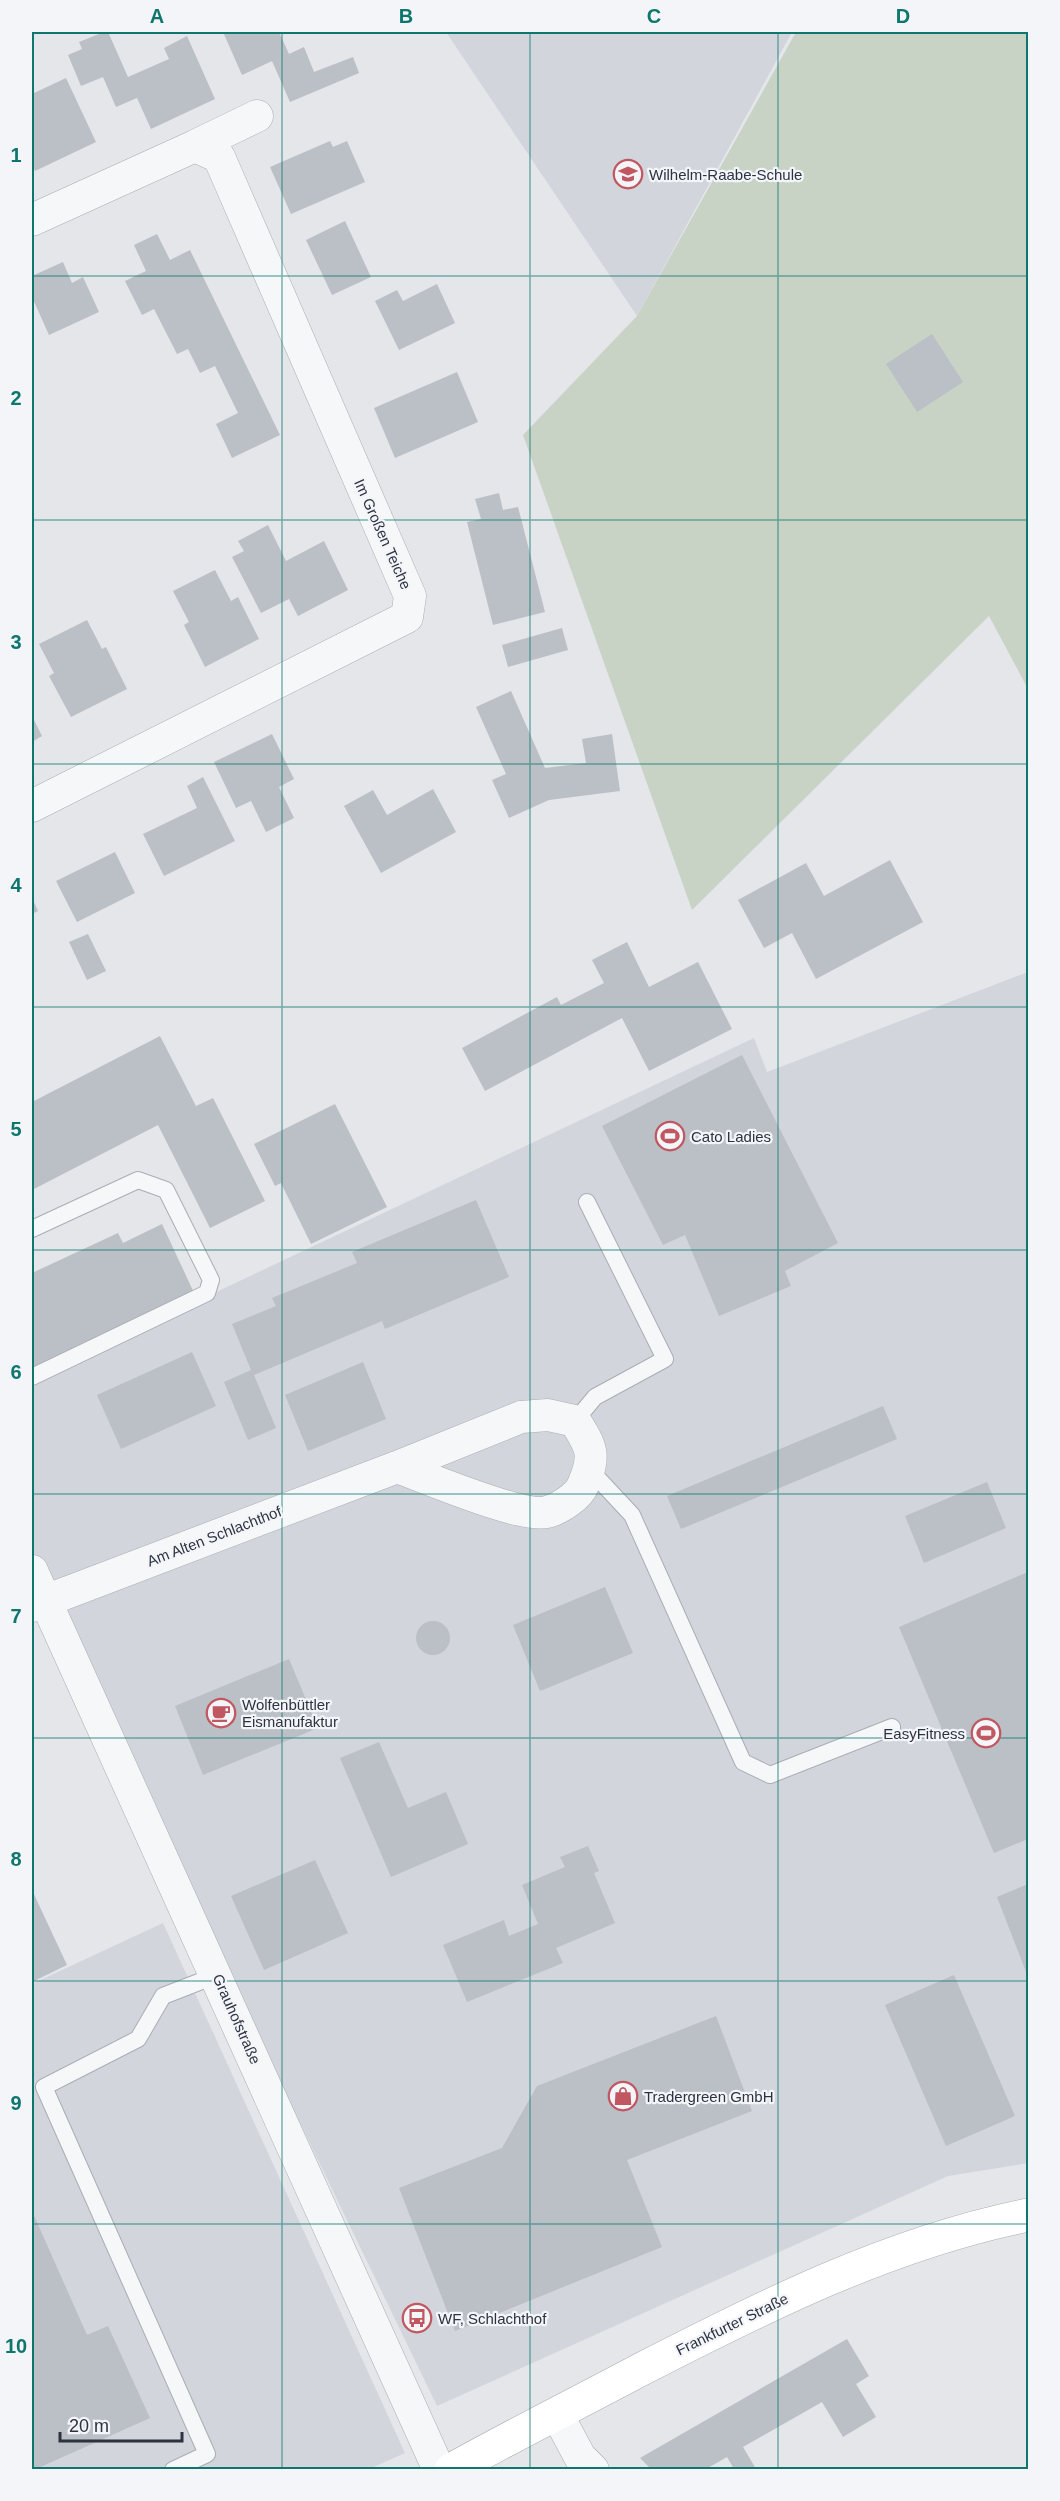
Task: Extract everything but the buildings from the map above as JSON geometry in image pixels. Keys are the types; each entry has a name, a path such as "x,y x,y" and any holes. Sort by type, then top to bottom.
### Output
{"main road":[{"name":"Frankfurter Straße","path":"450,2469 750,2313 835,2274 924,2243 998,2222 1029,2216"}],"street":[{"path":"32,220 258,116"},
{"name":"Im Großen Teiche","path":"32,806 407,617 410,596 219,157 195,146"},
{"name":"Am Alten Schlachthof","path":"38,1603 397,1467 521,1417 548,1415 575,1421"},
{"path":"397,1467 510,1509 547,1513 580,1493 590,1470 592,1462 588,1441 575,1421"},
{"name":"Grauhofstraße","path":"32,1571 38,1603 217,1975 439,2469"},
{"path":"557,2414 580,2457 593,2469"}],"lane":[{"path":"32,1229 138,1179 166,1190 211,1280 207,1293 32,1377"},
{"path":"575,1421 595,1397 664,1359 587,1202"},
{"path":"590,1470 632,1515 743,1762 770,1775 892,1727"},
{"path":"172,2469 207,2454 44,2087 138,2039 163,1996 217,1975"}],"shaded area":[{"name":"Wilhelm-Raabe-Schule","path":"446,32 792,32 637,316"},
{"path":"796,32 1028,32 1028,689 989,616 692,910 523,435 637,316"},
{"path":"1028,972 1028,2163 948,2176 437,2406 32,1569 32,1379 754,1038 767,1072"},
{"path":"163,1923 405,2453 367,2470 32,2469 32,1984"}],"place":[{"name":"Wilhelm-Raabe-Schule","path":"628,174"},
{"name":"Cato Ladies","path":"670,1136"},
{"name":"Wolfenbüttler Eismanufaktur","path":"221,1713"},
{"name":"EasyFitness","path":"986,1733"},
{"name":"Tradergreen GmbH","path":"623,2096"},
{"name":"WF, Schlachthof","path":"417,2318"}]}
